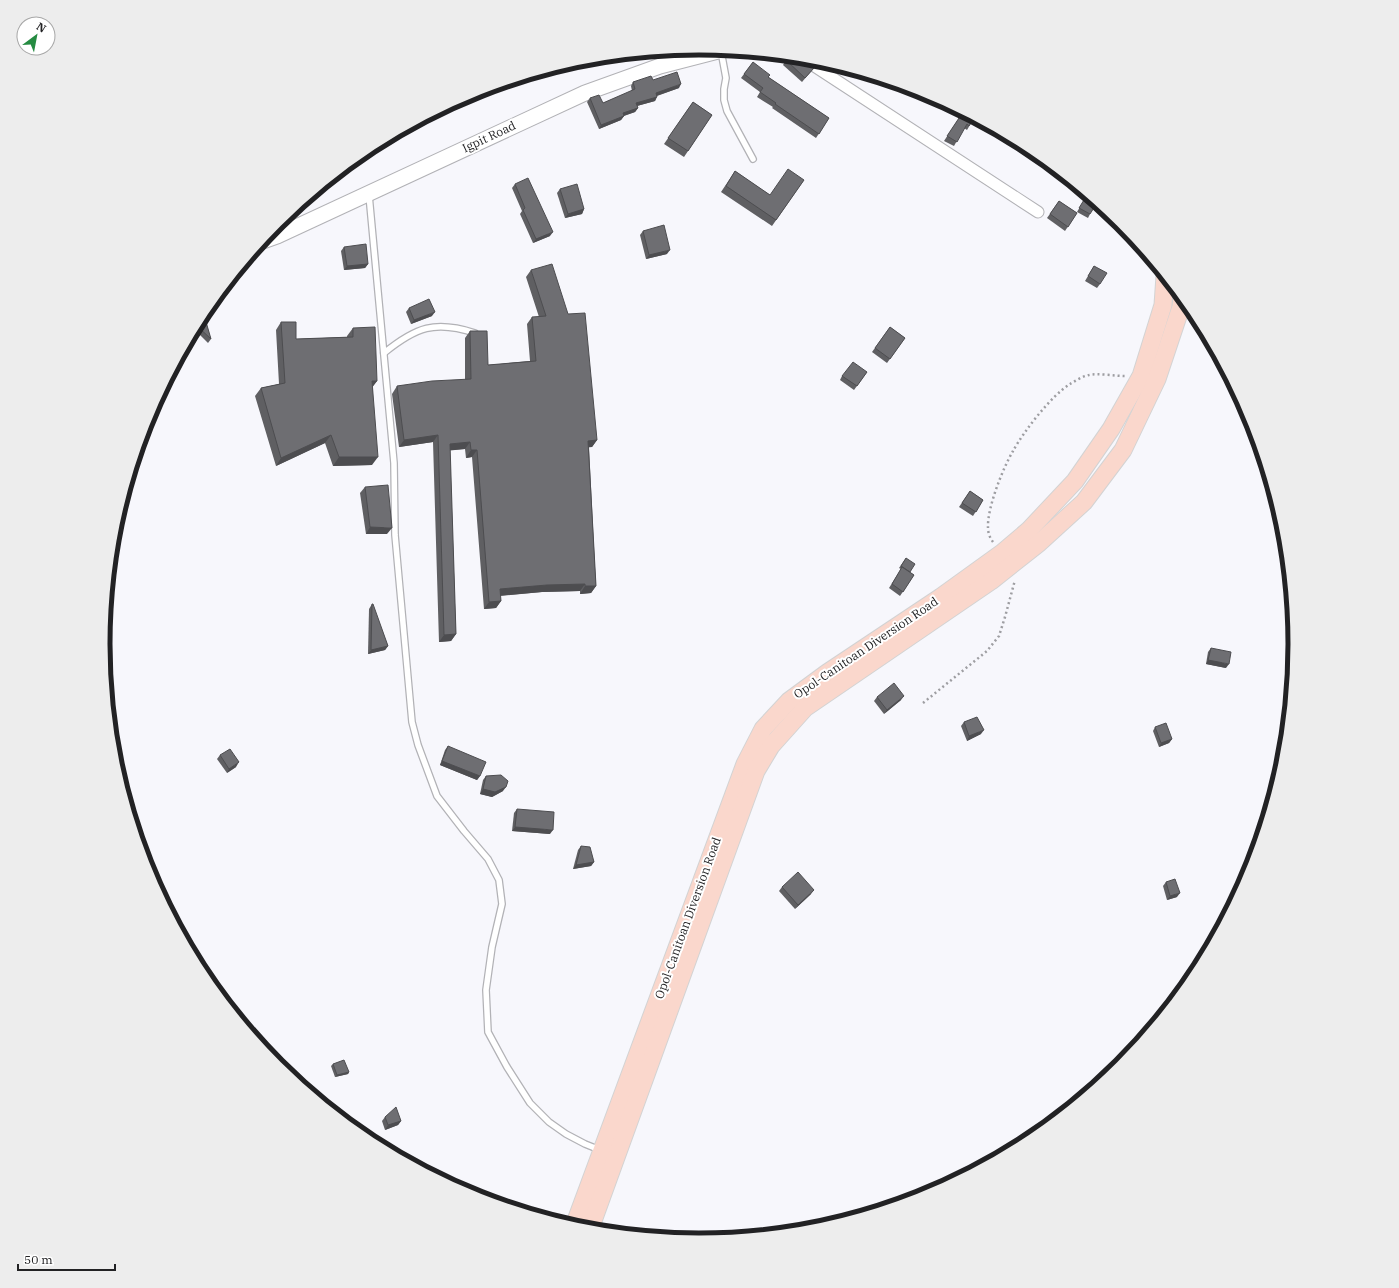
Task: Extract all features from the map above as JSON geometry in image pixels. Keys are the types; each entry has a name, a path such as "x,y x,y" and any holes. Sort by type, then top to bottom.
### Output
{"main road":[{"name":"Opol-Canitoan Diversion Road","path":"592,1223 756,771 771,746 805,708 949,610 1008,558 1029,530 1076,481 1111,429 1141,376 1163,305 1165,282"},
{"name":"Opol-Canitoan Diversion Road","path":"576,1220 745,764 763,729 789,701 827,673 941,597 1008,558 1039,543 1084,502 1123,450 1157,379 1180,305"}],"street":[{"name":"Igpit Road","path":"277,235 585,93 660,66 702,55"},
{"path":"814,66 1038,212"}],"lane":[{"path":"722,56 726,78 724,100 727,110 752,159"},
{"path":"369,193 394,463 395,535 412,722 418,745 437,796 488,859 499,880 502,904 492,947 486,990 488,1032 507,1067 530,1103 549,1122 566,1134 584,1144 602,1151"},
{"path":"384,353 409,336 429,327 440,326 460,328 475,332"}],"path":[{"path":"923,703 987,651 999,636 1016,575 1008,558 989,535 989,512 1000,479 1013,451 1031,424 1060,392 1070,384 1090,374 1141,376"}],"building":[{"path":"753,62 770,75 768,77 829,118 819,134 760,92 763,88 744,74"},
{"path":"788,62 810,65 814,68 805,78"},
{"path":"677,72 681,84 656,93 657,97 636,103 638,108 623,113 624,116 601,125 590,98 599,95 603,103 635,89 633,82 651,76 653,80"},
{"path":"693,102 712,115 688,151 668,138"},
{"path":"960,116 971,122 969,126 967,124 957,142 947,136"},
{"path":"788,169 804,180 776,220 726,186 735,171 770,195"},
{"path":"528,178 553,232 536,239 523,210 525,208 515,184"},
{"path":"577,184 584,209 568,214 560,189"},
{"path":"1085,198 1094,207 1090,214 1079,208"},
{"path":"1059,201 1077,213 1068,227 1050,214"},
{"path":"664,225 670,250 649,255 643,231"},
{"path":"366,244 368,264 347,266 344,247"},
{"path":"552,264 568,314 585,313 597,440 588,441 596,586 585,586 585,584 547,585 500,589 501,601 489,602 477,450 471,450 470,442 450,444 456,634 444,635 438,435 404,440 397,386 432,381 471,379 470,331 487,331 488,365 536,361 532,317 546,316 531,270"},
{"path":"1094,266 1107,273 1100,284 1088,276"},
{"path":"429,299 435,312 414,320 409,308"},
{"path":"281,322 296,322 296,339 353,337 353,328 375,327 377,381 372,381 378,457 339,457 331,435 281,458 261,388 285,383"},
{"path":"206,323 211,339 201,330"},
{"path":"890,327 905,338 890,359 875,348"},
{"path":"853,362 867,372 857,386 842,376"},
{"path":"388,485 392,528 370,527 365,487"},
{"path":"970,491 983,500 976,512 962,503"},
{"path":"906,558 915,564 910,572 901,566"},
{"path":"902,567 914,575 903,592 892,584"},
{"path":"372,604 388,646 371,650"},
{"path":"1211,648 1231,652 1229,664 1208,660"},
{"path":"894,683 904,696 887,710 877,697"},
{"path":"977,717 984,730 969,736 964,722"},
{"path":"1166,723 1172,739 1161,743 1155,727"},
{"path":"448,746 486,762 480,776 442,761"},
{"path":"230,749 239,762 229,769 220,755"},
{"path":"501,775 508,781 506,787 495,792 483,789 486,776"},
{"path":"517,809 554,812 553,830 515,827"},
{"path":"581,846 590,847 594,862 576,865"},
{"path":"798,872 814,890 798,905 782,887"},
{"path":"1175,879 1180,893 1170,896 1166,882"},
{"path":"344,1060 349,1072 337,1075 333,1064"},
{"path":"396,1107 401,1121 388,1125 385,1117"}]}
